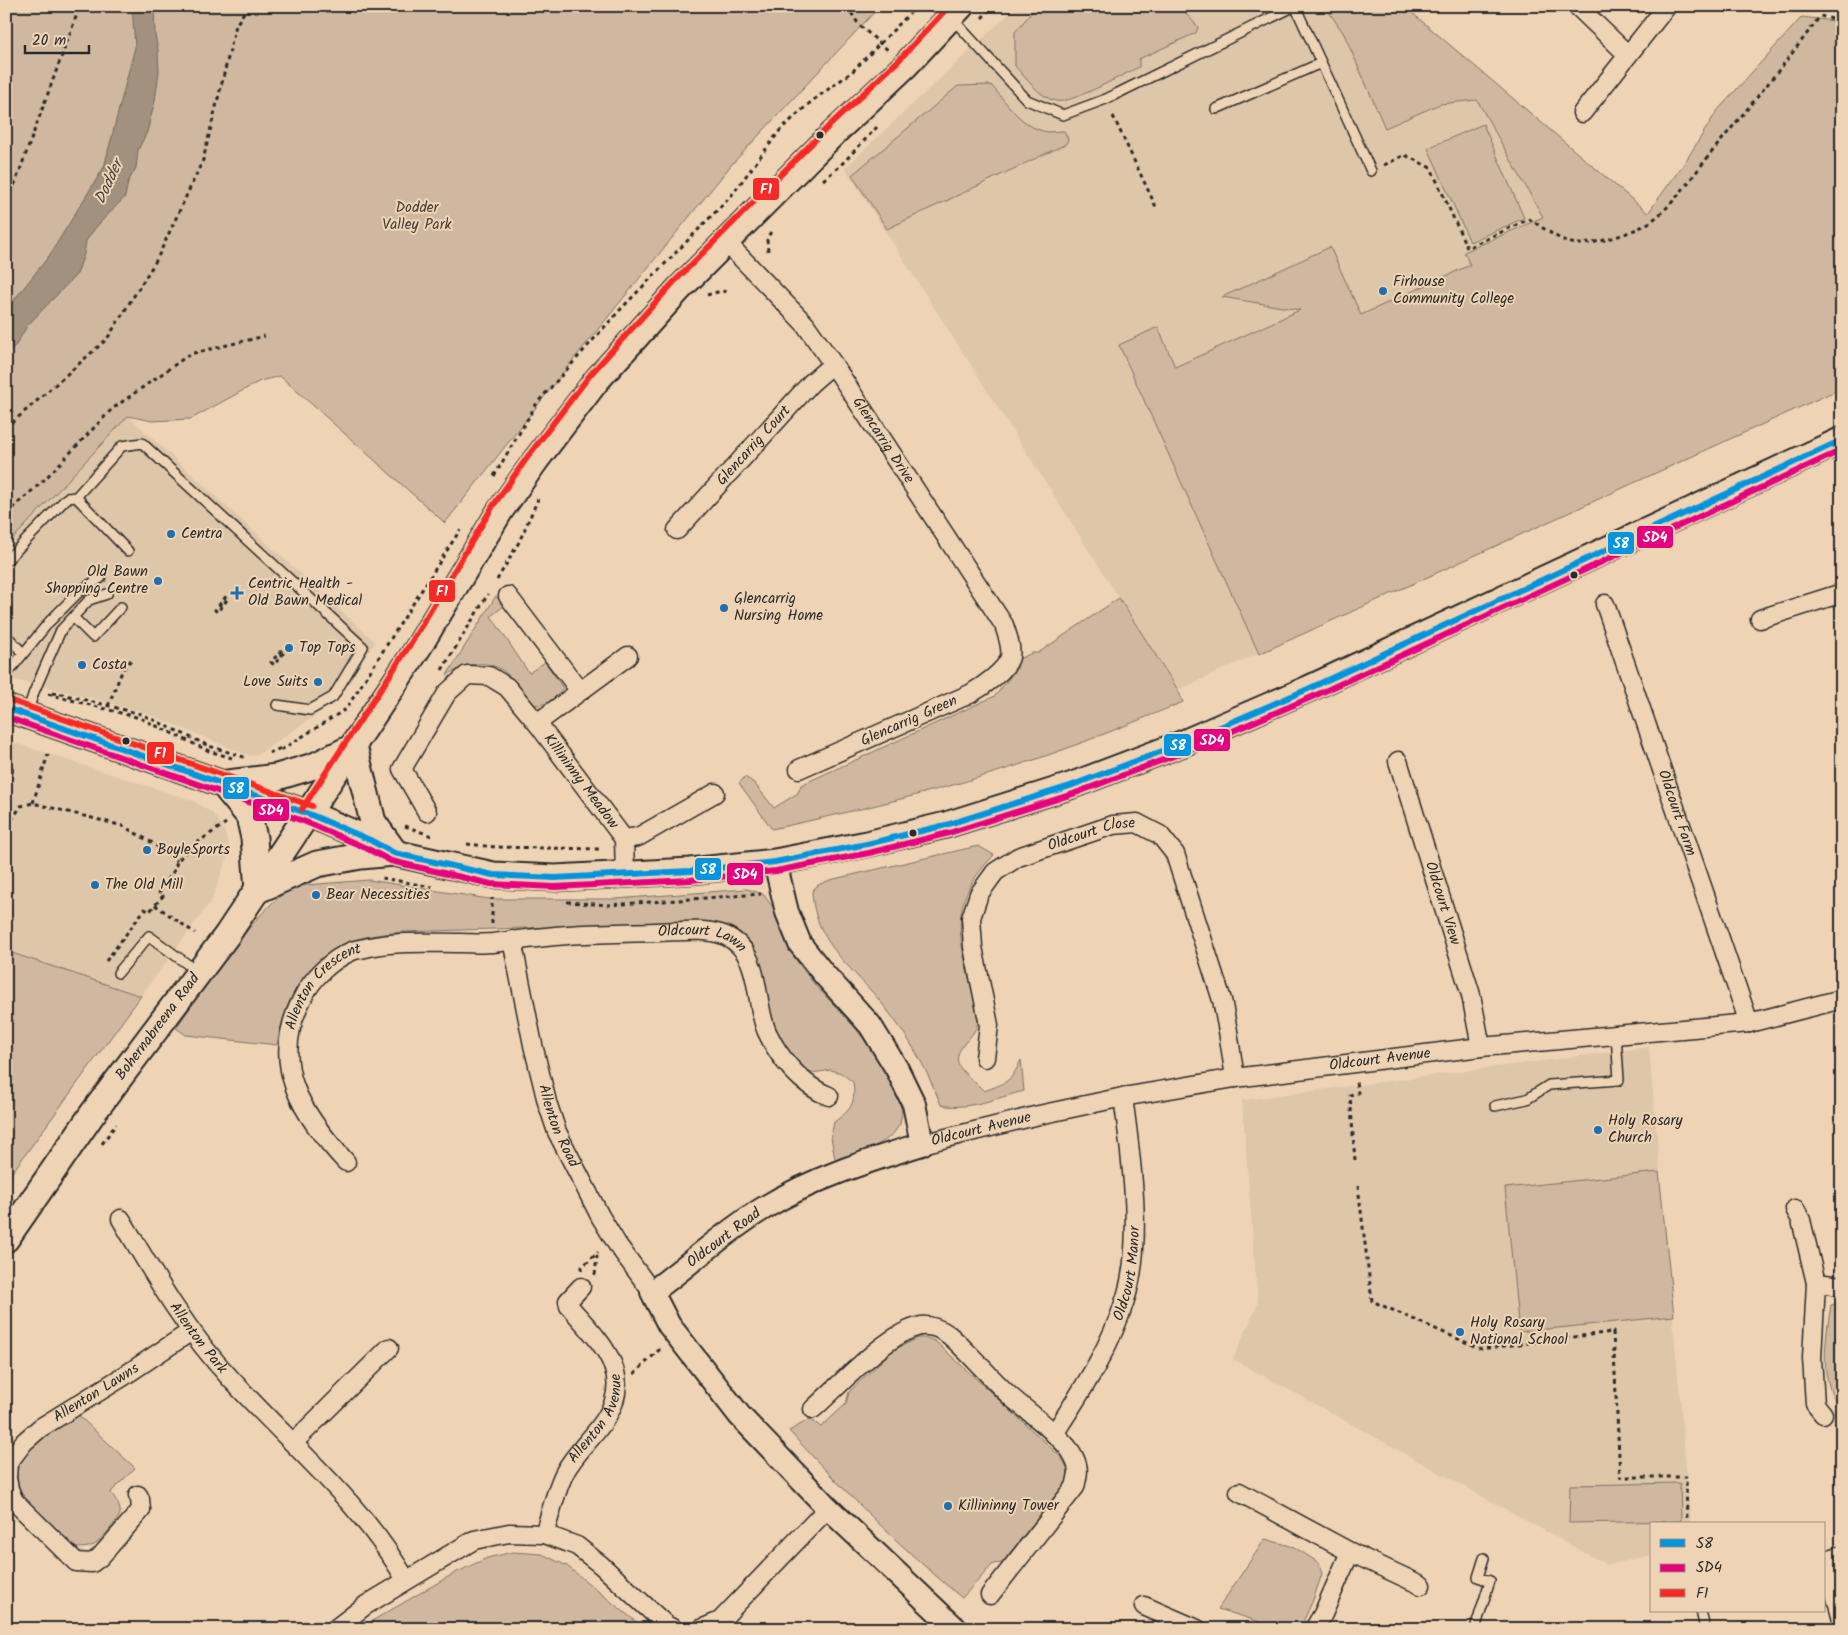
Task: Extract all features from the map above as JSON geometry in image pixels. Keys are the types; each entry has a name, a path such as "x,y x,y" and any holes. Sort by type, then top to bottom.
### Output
{"main road":[{"name":"Bohernabreena Road","path":"6,1239 94,1113 199,973 258,890 418,648 500,510 597,380 679,289 834,133 905,66 964,15"},
{"path":"16,712 309,814 394,852 493,875 556,878 625,875 690,871 775,862 946,826 1070,786 1182,744 1316,685 1842,440"},
{"path":"223,784 276,777 314,766 354,746 373,822 394,852"},
{"path":"223,784 249,816 254,838 258,890 318,864 394,852"}],"street":[{"path":"1577,6 1628,55"},
{"path":"1582,113 1667,6"},
{"name":"Glencarrig Drive","path":"726,242 805,324 833,364 1004,626 1010,642 1010,658"},
{"name":"Glencarrig Court","path":"677,530 811,382 833,364"},
{"path":"1760,619 1841,595"},
{"path":"508,596 580,691"},
{"name":"Oldcourt Farm","path":"1605,604 1749,1023"},
{"name":"Killininny Meadow","path":"536,723 628,656"},
{"name":"Glencarrig Green","path":"799,769 970,694 993,680 1010,658"},
{"name":"Killininny Meadow","path":"427,812 402,769 446,692 467,675 489,676 507,687 624,839 625,875"},
{"name":"Oldcourt View","path":"1398,761 1471,995 1481,1047"},
{"name":"Killininny Meadow","path":"624,839 638,837 715,793"},
{"name":"Oldcourt Close","path":"985,1058 990,1025 973,947 971,918 979,894 995,872 1018,858 1113,825 1137,823 1160,835 1174,854 1222,1000 1234,1078"},
{"path":"775,862 787,912 800,944 823,973 870,1025 893,1062 914,1104 922,1144"},
{"name":"Oldcourt Lawn","path":"512,940 569,935 703,931 726,936 745,951 755,975 760,1008 767,1031 783,1059 817,1092 829,1096"},
{"name":"Allenton Crescent","path":"346,1162 319,1132 300,1101 290,1073 288,1040 294,1013 306,990 326,968 353,951 383,944 417,942 492,943 512,940"},
{"name":"Allenton Road","path":"512,940 533,1045 547,1102 557,1132 600,1216 617,1244 652,1292"},
{"name":"Oldcourt Avenue","path":"922,1144 1039,1115 1123,1097 1234,1078 1481,1047 1749,1023 1842,999"},
{"name":"Oldcourt Manor","path":"1054,1434 1105,1350 1126,1300 1134,1254 1133,1186 1123,1097"},
{"name":"Oldcourt Road","path":"652,1292 743,1221 780,1198 820,1179 871,1159 922,1144"},
{"path":"1795,1209 1801,1220 1816,1283 1812,1358 1815,1404 1823,1414"},
{"name":"Allenton Park","path":"121,1220 190,1332 230,1378 294,1442 379,1537 406,1580"},
{"path":"1816,1283 1842,1286"},
{"name":"Allenton Avenue","path":"544,1534 564,1472 578,1451 605,1420 616,1396 617,1373 606,1349 569,1306 568,1301 581,1287"},
{"path":"652,1292 669,1325 740,1416 828,1508 956,1629"},
{"path":"813,1409 886,1342 904,1331 922,1326 935,1327 948,1334 1010,1396 1054,1434 1074,1456 1079,1472 1075,1487 990,1595"},
{"name":"Allenton Lawns","path":"138,1495 141,1510 100,1558 92,1563 76,1562 14,1501 9,1489 7,1463 24,1442 40,1428 190,1332"},
{"path":"294,1442 389,1348"},
{"path":"1239,1492 1350,1552 1422,1585"},
{"path":"701,1629 720,1621 828,1508"},
{"path":"335,1629 366,1605 474,1540 509,1533 544,1534 577,1546 601,1565 666,1625 674,1629"},
{"path":"1314,1629 1323,1614 1350,1552"},
{"path":"1842,1555 1826,1560 1842,1620"},
{"path":"1144,1606 1197,1629"}],"lane":[{"path":"964,15 960,27 1027,100 1063,115 1106,99 1295,6 1371,171"},
{"path":"1216,109 1321,63"},
{"path":"6,561 67,498 76,497 122,446 142,443 363,647 334,697 310,710 277,705"},
{"path":"76,497 128,550"},
{"path":"6,675 49,622 81,590 101,578"},
{"path":"16,712 34,692 61,630 89,600 107,594"},
{"path":"73,617 93,637 121,608"},
{"path":"6,635 23,653"},
{"path":"118,973 149,936 199,973"},
{"path":"1495,1106 1527,1099 1549,1085 1618,1080 1616,1035"},
{"path":"1475,1629 1490,1581 1478,1577 1484,1558"},
{"path":"1701,1612 1705,1629"}],"path":[{"path":"6,208 80,6"},
{"path":"6,428 107,339 158,259 203,160 236,24 248,6"},
{"path":"847,6 859,25 888,50"},
{"path":"758,161 780,129 812,101 852,72 917,6"},
{"path":"964,15 993,6"},
{"path":"1371,171 1405,155 1431,168 1467,248 1529,219 1551,234 1577,245 1598,242 1654,220 1677,195 1793,53 1820,16 1842,21"},
{"path":"1113,116 1157,209"},
{"path":"706,296 721,291 728,292"},
{"path":"6,514 44,480 112,409 190,354 265,336"},
{"path":"495,584 519,542 540,495"},
{"path":"440,673 491,590"},
{"path":"227,600 217,612 215,610 228,594"},
{"path":"282,650 271,662 274,665 289,646"},
{"path":"108,706 123,669 132,659"},
{"path":"209,751 140,718 46,693 62,694 141,714 209,746 252,760"},
{"path":"268,754 292,744"},
{"path":"33,802 48,754"},
{"path":"6,835 13,818 21,806 33,802 123,826 151,842 177,861"},
{"path":"222,815 230,828"},
{"path":"106,961 144,909 149,912 163,896 159,893 175,869 177,861 194,844 226,822"},
{"path":"464,843 495,847 600,849"},
{"path":"492,898 492,929"},
{"path":"155,905 195,933"},
{"path":"1355,1160 1350,1095 1358,1093 1356,1082"},
{"path":"1358,1186 1372,1301 1480,1349 1614,1332 1620,1477 1686,1477 1687,1522"},
{"path":"630,1377 660,1348"}],"shaded area":[{"name":"Firhouse Community College","path":"1017,6 1251,6 1257,12 1267,6 1404,6 1648,213 1802,17 1842,388 1178,690 845,168"},
{"name":"Old Bawn Shopping Centre","path":"128,416 375,642 337,701 257,755 250,756 143,712 6,678 6,521"},
{"path":"6,740 194,801 212,813 222,825 230,849 212,900 141,996 6,951"},
{"name":"Holy Rosary National School","path":"1649,1047 1691,1522 1650,1522 1650,1555 1607,1565 1233,1359 1258,1304 1242,1100"}],"green space":[{"name":"Dodder Valley Park","path":"6,6 880,6 732,164 574,359 445,523 280,376 260,381 191,419 152,421 128,416 7,545"},
{"path":"1037,6 1179,6 1198,27 1196,33 1139,59 1139,67 1084,94 1063,101 1056,101 1038,91 1015,66 1015,32"},
{"path":"1325,6 1404,6 1648,213 1685,162 1717,111 1802,17 1842,22 1842,388 1259,654 1119,345 1158,327 1175,367 1300,310 1222,297 1330,247 1361,315 1470,265 1464,252 1543,217 1477,100 1440,104 1385,128 1344,34"},
{"path":"991,85 1023,121 1039,130 1048,132 1064,131 1068,139 1066,144 887,229 852,175 958,86"},
{"path":"1483,124 1524,218 1470,242 1428,148"},
{"path":"496,596 504,606 491,616 529,673 545,662 563,688 549,702 539,705 531,702 504,671 489,664 464,667 447,675"},
{"path":"1119,598 1178,690 1183,702 1071,747 1002,771 904,798 772,829 739,783 745,777 754,783 774,808 798,793 801,785 995,696 1018,667 1017,660 1032,653 1038,653"},
{"path":"978,846 994,855 971,885 964,900 961,914 962,945 977,1006 978,1020 974,1032 959,1051 958,1063 965,1074 984,1091 1007,1081 1021,1060 1024,1091 972,1105 941,1105 923,1065 902,1030 884,1006 838,955 828,941 814,910 812,891 818,885 830,880"},
{"path":"369,880 489,899 615,899 747,889 763,894 775,910 783,936 796,960 814,984 854,1026 873,1051 899,1099 902,1113 900,1124 893,1134 883,1142 868,1149 835,1159 831,1137 834,1122 845,1114 851,1106 854,1096 853,1082 841,1073 831,1070 813,1073 803,1070 789,1053 772,1021 764,977 753,945 741,933 726,925 710,922 401,932 370,936 352,941 336,949 322,958 310,970 300,983 285,1012 277,1045 186,1035 176,1028 222,962 255,921 273,902 293,886"},
{"path":"6,951 141,996 6,1181"},
{"path":"1659,1172 1674,1316 1519,1332 1505,1188"},
{"path":"1842,1302 1842,1408 1834,1398 1829,1386 1825,1359 1831,1305"},
{"path":"918,1338 927,1338 935,1341 1061,1457 1068,1469 1067,1481 1002,1563 993,1564 962,1598 873,1518 789,1431 810,1419 821,1427 846,1404 849,1392 892,1351"},
{"path":"77,1414 135,1468 111,1492 120,1508 119,1517 113,1526 94,1545 74,1548 45,1522 27,1502 17,1479 20,1458 26,1450 47,1433"},
{"path":"1680,1483 1681,1521 1569,1523 1570,1485"},
{"path":"1265,1539 1294,1547 1319,1563 1322,1574 1300,1629 1265,1629 1260,1622 1218,1609"},
{"path":"513,1552 542,1554 567,1566 645,1629 363,1629 372,1621 453,1574 487,1558"}],"water":[{"name":"Dodder","path":"132,6 154,6 159,71 155,101 147,132 138,150 136,168 128,182 125,197 96,227 86,241 77,274 27,326 16,345 6,354 6,310 49,256 104,167 135,47"}],"transit line":[{"name":"F1","path":"302,809 411,643 493,506 590,375 673,283 828,127 899,60 949,6"},
{"name":"S8","path":"6,708 309,814 370,840 394,853 493,875 555,878 690,871 775,862 867,844 946,825 1070,786 1181,744 1308,689 1842,440"},
{"name":"SD4","path":"6,717 306,822 391,861 491,884 555,887 690,880 776,871 869,853 949,833 1073,794 1184,752 1312,697 1842,450"},
{"name":"F1","path":"9,700 312,806"}],"place":[{"name":"Firhouse Community College","path":"1383,291"},
{"name":"Centra","path":"171,534"},
{"name":"Old Bawn Shopping Centre","path":"158,581"},
{"name":"Centric Health - Old Bawn Medical","path":"237,593"},
{"name":"Glencarrig Nursing Home","path":"724,608"},
{"name":"Top Tops","path":"289,648"},
{"name":"Costa","path":"82,665"},
{"name":"Love Suits","path":"318,682"},
{"name":"BoyleSports","path":"147,850"},
{"name":"The Old Mill","path":"95,885"},
{"name":"Bear Necessities","path":"316,895"},
{"name":"Holy Rosary Church","path":"1598,1130"},
{"name":"Holy Rosary National School","path":"1460,1332"},
{"name":"Killininny Tower","path":"948,1506"}]}
